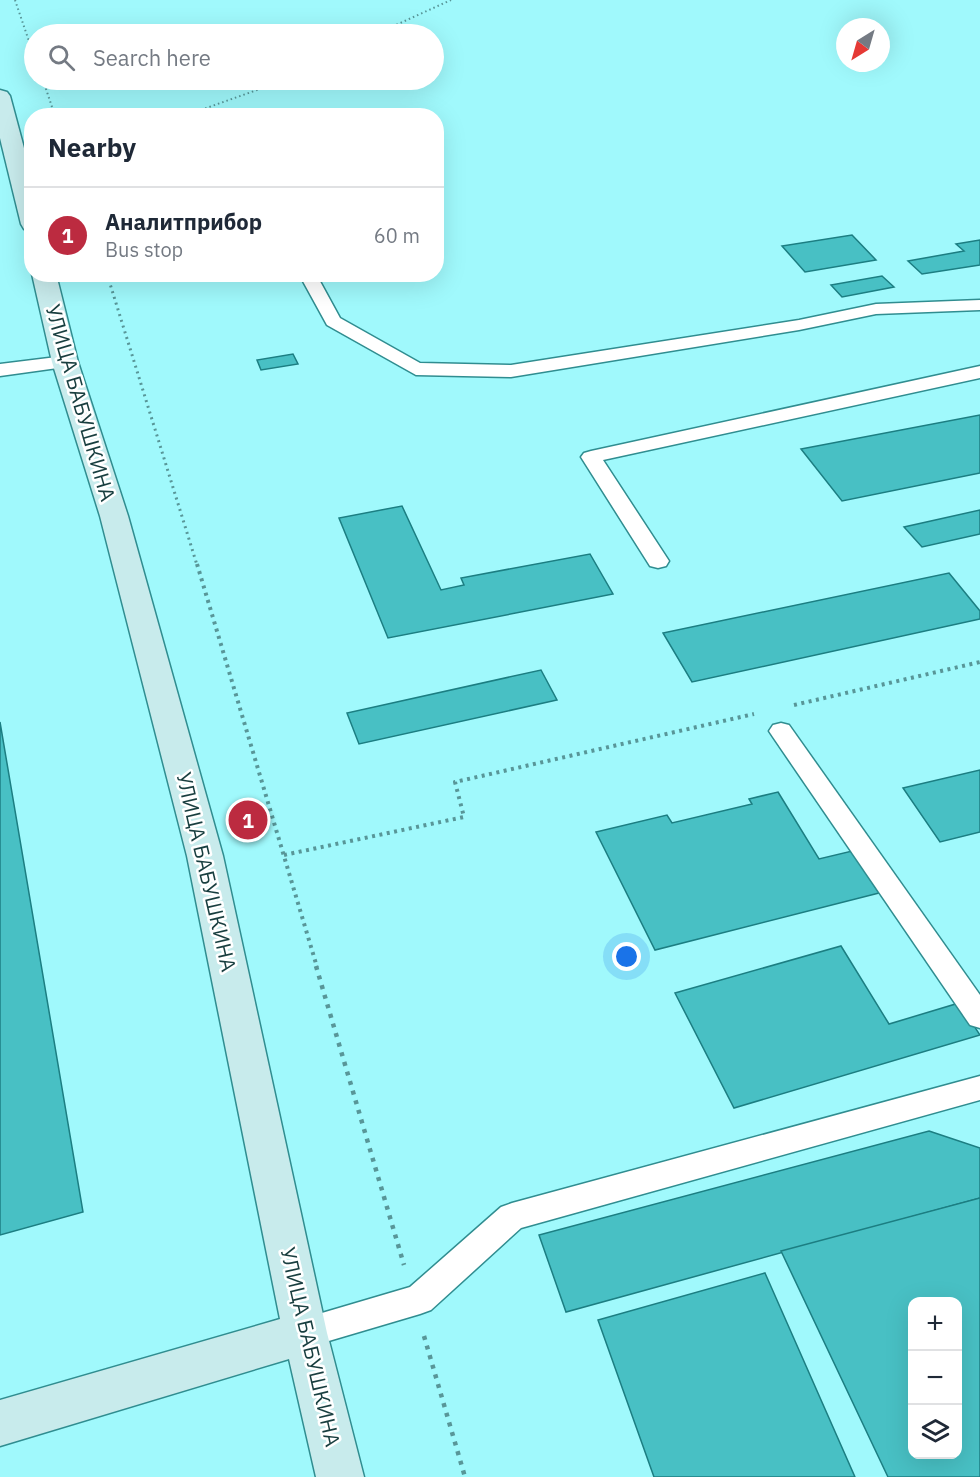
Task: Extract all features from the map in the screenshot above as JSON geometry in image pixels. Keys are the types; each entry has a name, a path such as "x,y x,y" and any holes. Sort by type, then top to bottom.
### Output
{"main road":[{"path":"0,96 24,192"},
{"name":"УЛИЦА БАБУШКИНА","path":"46,282 66,362 114,516 205,856 305,1333 340,1477"},
{"path":"0,1423 305,1333"}],"lane":[{"path":"311,282 333,321 416,369 511,371 799,325 876,309 980,305"},
{"path":"0,370 66,362"},
{"path":"658,561 591,457 980,372"},
{"path":"782,731 980,1017"},
{"path":"305,1333 420,1299 512,1217 980,1088"}],"path":[{"path":"15,0 24,27"},
{"path":"398,24 451,0"},
{"path":"46,90 52,108"},
{"path":"207,108 259,90"},
{"path":"109,282 229,668 465,1477"},
{"path":"793,705 980,662"},
{"path":"284,855 464,817 455,782 758,713"}],"building":[{"path":"852,235 876,260 805,272 782,246"},
{"path":"980,240 980,265 922,274 908,261 964,251 956,244"},
{"path":"882,276 894,287 842,297 831,285"},
{"path":"293,354 298,364 261,370 257,360"},
{"path":"980,415 980,473 842,501 801,449"},
{"path":"402,506 441,590 464,585 461,578 590,554 613,594 388,638 339,518"},
{"path":"980,510 980,534 922,547 904,527"},
{"path":"949,573 980,611 980,619 692,682 663,633"},
{"path":"541,670 557,700 359,744 347,713"},
{"path":"0,722 83,1212 0,1235"},
{"path":"980,770 980,832 940,842 903,788"},
{"path":"778,792 819,859 852,851 879,893 655,950 596,832 667,815 672,823 752,804 749,799"},
{"path":"841,946 889,1024 959,1003 980,1035 734,1108 675,993"},
{"path":"929,1131 980,1148 980,1198 566,1312 539,1235"},
{"path":"980,1198 980,1477 888,1477 781,1251"},
{"path":"765,1273 855,1477 654,1477 598,1320"}],"place":[{"name":"Аналитприбор","path":"248,820"}]}
